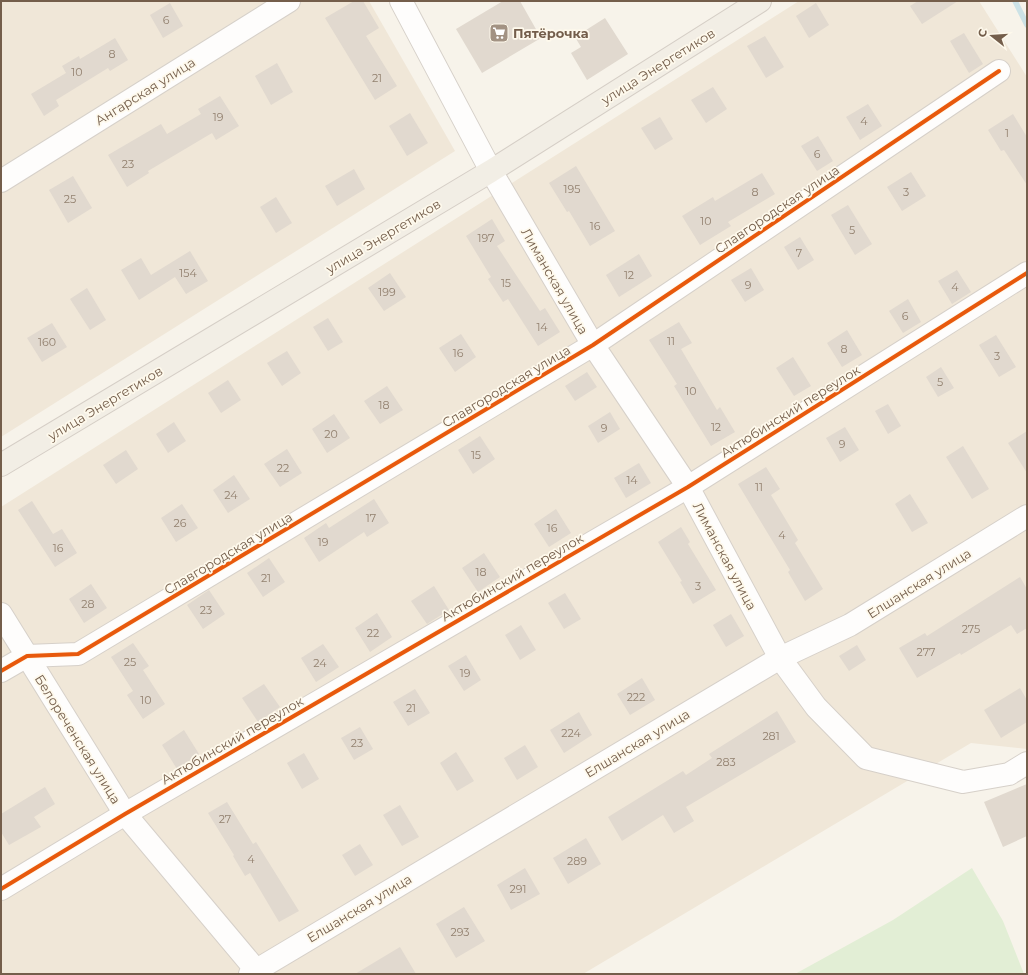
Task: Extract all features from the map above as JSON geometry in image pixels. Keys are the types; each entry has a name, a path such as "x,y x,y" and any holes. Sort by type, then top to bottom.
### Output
{"main road":[{"name":"улица Энергетиков","path":"1,465 491,171 760,1"}],"street":[{"name":"Ангарская улица","path":"1,181 289,1"},
{"name":"Лиманская улица","path":"401,1 491,171 593,345 688,487 780,658 816,707 866,758 963,782 1009,774 1027,763"},
{"name":"Славгородская улица","path":"1,671 27,656 78,654 593,345 999,71"},
{"name":"Актюбинский переулок","path":"1,888 125,814 688,487 1027,273"},
{"name":"Елшанская улица","path":"253,972 780,658 850,625 1027,516"},
{"name":"Белореченская улица","path":"1,614 125,814 253,972"}],"shaded area":[{"path":"1,1 369,1 455,151 1,437"},
{"path":"799,1 979,1 1027,77 1027,749 971,743 583,974 1,974 1,507"}],"green space":[{"path":"972,868 1003,921 1024,974 795,974 893,920"}],"building":[{"path":"354,1 363,1 379,28 366,36 397,86 375,100 325,18"},
{"name":"Пятёрочка","path":"503,1 520,1 541,38 482,73 456,29"},
{"path":"918,1 958,1 922,24 910,6"},
{"path":"170,3 183,26 163,38 150,15"},
{"path":"816,3 829,25 809,38 796,16"},
{"path":"605,18 628,54 587,80 571,53 581,47 575,37"},
{"path":"964,33 983,64 969,73 950,41"},
{"path":"765,36 784,67 766,78 747,46"},
{"path":"115,38 128,60 110,71 108,68 56,100 59,106 44,116 31,94 66,73 62,66 79,56 80,59"},
{"path":"277,63 293,92 271,105 255,76"},
{"path":"713,87 727,109 706,123 691,100"},
{"path":"220,96 239,126 216,140 212,133 148,171 149,173 127,187 108,155 161,124 167,134 201,114 198,109"},
{"path":"868,104 882,126 860,140 846,117"},
{"path":"410,113 428,143 407,156 389,126"},
{"path":"1013,114 1027,137 1027,185 1004,150 1001,151 988,130"},
{"path":"660,117 673,139 655,150 641,128"},
{"path":"818,136 833,161 817,171 801,146"},
{"path":"576,166 615,231 590,246 569,211 567,212 549,183"},
{"path":"354,169 365,189 337,206 325,186"},
{"path":"911,172 926,196 902,211 887,187"},
{"path":"762,173 775,194 728,222 731,226 700,245 682,216 713,197 715,201"},
{"path":"73,176 92,208 68,223 49,190"},
{"path":"276,197 292,223 276,233 260,207"},
{"path":"848,205 872,244 855,255 831,215"},
{"path":"492,219 505,241 497,246 540,311 545,308 560,332 538,346 508,299 503,302 488,279 491,277 466,236"},
{"path":"800,237 814,260 798,270 784,247"},
{"path":"190,251 208,281 186,294 175,277 139,300 121,270 141,258 151,275"},
{"path":"639,254 652,276 619,297 606,275"},
{"path":"751,268 764,290 745,302 731,280"},
{"path":"957,270 971,292 952,304 938,281"},
{"path":"390,273 406,297 384,311 368,288"},
{"path":"87,288 106,320 90,330 70,299"},
{"path":"908,299 921,322 903,333 889,311"},
{"path":"328,318 343,342 328,351 313,327"},
{"path":"679,322 692,343 681,349 717,410 720,407 735,432 711,446 674,386 677,384 649,340"},
{"path":"52,323 67,347 42,362 27,338"},
{"path":"847,330 862,355 842,367 827,343"},
{"path":"461,334 476,357 455,372 439,348"},
{"path":"996,335 1016,367 999,377 979,345"},
{"path":"287,351 301,373 282,386 267,363"},
{"path":"793,357 811,386 794,396 776,368"},
{"path":"941,367 954,388 938,397 926,377"},
{"path":"587,372 597,387 575,401 565,386"},
{"path":"228,380 241,400 221,413 208,393"},
{"path":"387,386 403,410 380,424 364,401"},
{"path":"888,404 901,426 888,434 875,411"},
{"path":"610,412 620,429 598,443 588,426"},
{"path":"334,414 350,438 327,453 312,429"},
{"path":"174,422 186,441 168,453 156,434"},
{"path":"845,427 859,450 840,462 826,438"},
{"path":"1027,431 1027,473 1008,443"},
{"path":"480,436 495,459 473,474 458,450"},
{"path":"963,446 989,489 972,499 946,457"},
{"path":"287,449 302,473 280,487 264,464"},
{"path":"126,450 138,469 116,484 103,465"},
{"path":"639,463 651,483 626,498 614,478"},
{"path":"766,467 780,489 771,495 798,540 795,543 823,589 805,601 788,572 790,570 738,484"},
{"path":"234,475 250,499 228,513 213,490"},
{"path":"910,494 928,523 912,532 895,504"},
{"path":"374,499 389,523 367,537 364,532 319,562 304,538 326,523 329,528"},
{"path":"32,501 53,534 62,529 77,553 55,567 18,510"},
{"path":"182,504 198,528 176,542 161,518"},
{"path":"556,509 571,533 549,547 534,524"},
{"path":"681,527 690,542 688,544 716,590 693,604 680,582 682,581 658,542"},
{"path":"484,553 500,577 478,592 462,568"},
{"path":"269,558 285,582 263,597 247,573"},
{"path":"1020,577 1027,589 1027,628 1017,634 1011,625 961,655 960,653 917,678 899,648 925,633 927,636"},
{"path":"91,584 107,608 84,623 69,599"},
{"path":"434,586 449,610 427,624 411,601"},
{"path":"209,590 225,614 203,629 187,605"},
{"path":"565,593 581,619 564,629 548,603"},
{"path":"377,613 392,637 370,652 355,628"},
{"path":"731,614 744,636 726,647 713,625"},
{"path":"521,625 536,650 520,660 505,635"},
{"path":"133,643 149,666 143,670 165,704 143,719 127,695 133,691 111,657"},
{"path":"323,644 339,667 316,682 301,658"},
{"path":"857,645 866,660 849,671 839,656"},
{"path":"466,655 481,680 464,691 448,666"},
{"path":"642,678 655,700 630,715 617,694"},
{"path":"264,684 280,707 258,722 242,698"},
{"path":"1020,688 1027,700 1027,722 1001,738 984,710"},
{"path":"415,689 430,713 408,726 393,702"},
{"path":"777,711 796,742 686,807 694,821 674,833 663,815 622,841 608,817 683,771 686,775 712,758 709,754"},
{"path":"579,712 592,735 564,753 550,730"},
{"path":"360,727 373,749 354,760 341,738"},
{"path":"184,730 199,754 177,769 162,745"},
{"path":"525,745 538,767 517,780 504,758"},
{"path":"456,752 474,781 457,791 440,763"},
{"path":"304,753 319,779 302,789 287,763"},
{"path":"1027,784 1027,836 1003,847 984,802"},
{"path":"45,787 55,804 34,817 41,827 9,845 1,832 1,814"},
{"path":"227,802 253,844 256,842 299,911 279,922 250,873 245,876 208,813"},
{"path":"400,805 419,837 402,846 383,815"},
{"path":"586,838 601,864 568,884 553,858"},
{"path":"360,844 373,865 355,876 342,855"},
{"path":"525,868 540,894 511,910 497,885"},
{"path":"464,907 485,941 456,958 436,924"},
{"path":"400,947 416,974 355,974"}],"waterway":[{"path":"1015,1 1027,25"}],"cycle path":[{"path":"1,671 27,656 78,654 593,345 999,71"},
{"path":"1,889 125,814 688,487 1027,273"}],"place":[{"name":"Пятёрочка","path":"499,33"}]}
